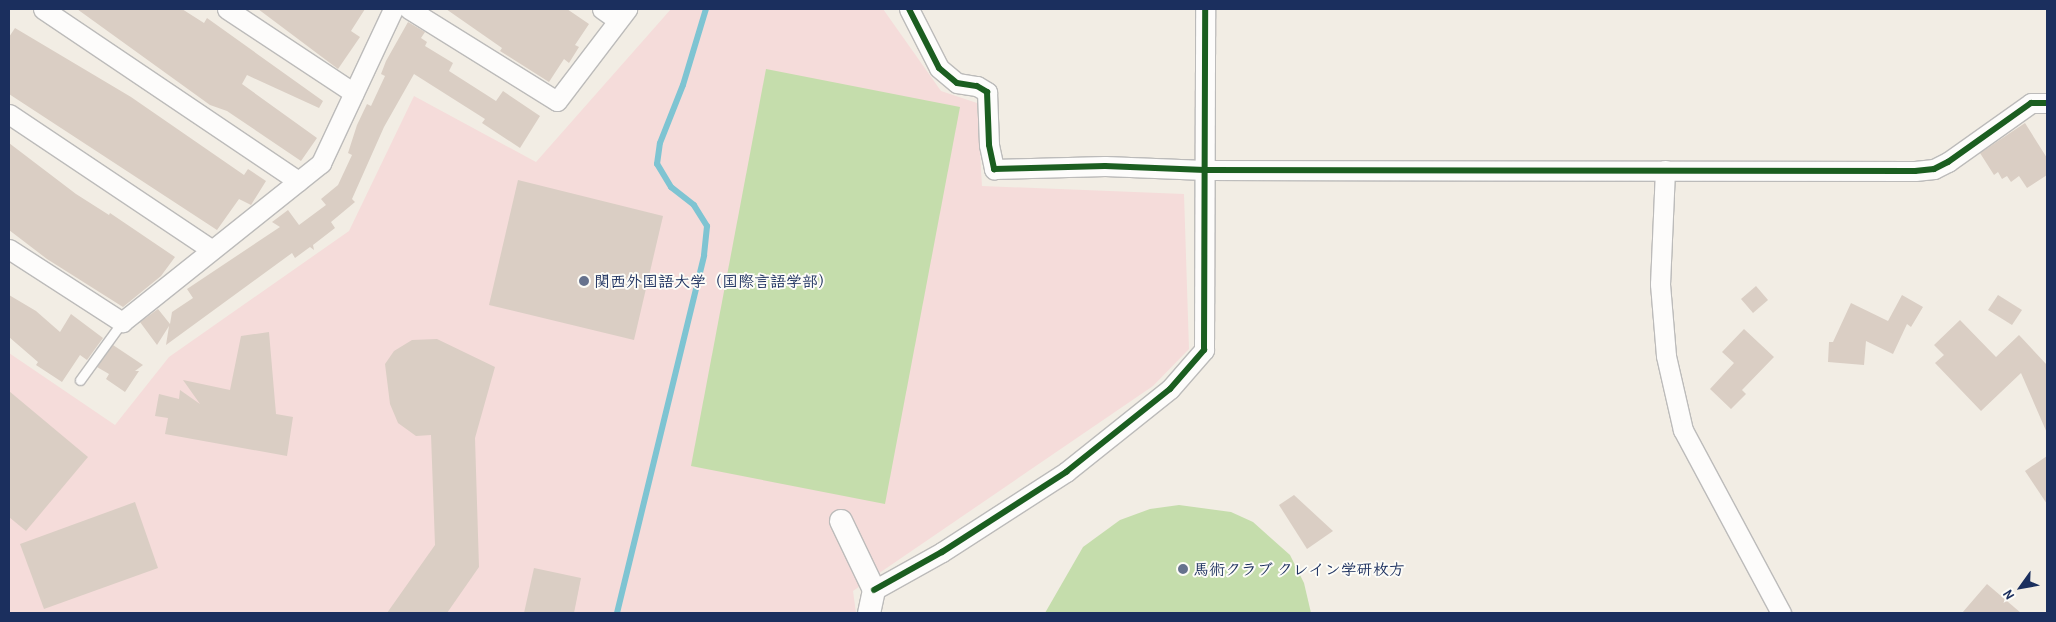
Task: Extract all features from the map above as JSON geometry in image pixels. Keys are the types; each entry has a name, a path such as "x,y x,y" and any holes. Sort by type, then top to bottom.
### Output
{"street":[{"path":"43,9 298,181"},
{"path":"227,9 354,93"},
{"path":"9,249 122,322 321,163 394,9"},
{"path":"409,9 557,101 622,14 602,9"},
{"path":"909,9 939,68 957,83 977,86 987,92 989,145 994,169 1105,166 1205,170 1934,169 1948,162 2031,103 2047,103"},
{"path":"874,590 942,552 1066,472 1170,389 1204,350 1205,9"},
{"path":"9,114 212,250"},
{"path":"1665,170 1660,284 1666,356 1682,430 1782,613"},
{"path":"841,521 874,590 869,613"}],"lane":[{"path":"80,380 122,322"}],"shaded area":[{"path":"671,9 883,9 941,91 977,103 982,186 1184,194 1189,349 1153,386 853,591 856,613 9,613 9,353 115,425 169,357 349,231 414,96 536,162"}],"green space":[{"path":"766,69 960,107 885,504 691,466"},
{"name":"馬術クラブ クレイン学研枚方","path":"1179,505 1231,512 1253,522 1290,555 1304,583 1311,613 1045,613 1083,547 1120,520 1150,509"}],"building":[{"path":"77,9 182,9 204,23 207,18 323,101 319,108 247,75 242,84 317,138 301,161 227,111 210,105"},
{"path":"258,9 365,9 351,31 360,37 338,69"},
{"path":"446,9 567,9 589,24 575,45 579,47 569,63 564,59 549,82 500,51 502,48"},
{"path":"408,22 425,32 421,38 427,42 425,46 453,63 449,71 496,101 503,91 540,116 520,148 482,123 485,119 414,74 384,127 352,199 355,202 331,222 335,228 313,245 314,250 310,247 295,258 292,253 166,345 169,326 157,345 140,322 158,309 170,324 172,312 193,298 187,289 280,227 272,222 288,210 299,225 326,205 321,199 338,185 352,155 348,153 357,125 367,104 371,106 385,76 381,74 386,61"},
{"path":"15,28 131,97 244,175 248,169 266,181 251,205 239,199 217,230 9,94 9,37"},
{"path":"2025,123 2047,158 2047,175 2027,188 2019,176 2011,182 2007,176 2002,179 1998,172 1994,175 1980,153"},
{"path":"9,143 76,194 109,215 110,213 175,257 161,276 123,307 47,259 9,230"},
{"path":"518,180 663,216 634,340 489,305"},
{"path":"1756,286 1768,300 1753,313 1741,299"},
{"path":"9,295 36,311 60,332 71,314 103,338 87,360 80,355 62,382 36,365 38,362 9,337"},
{"path":"1902,295 1923,307 1911,327 1907,324 1893,354 1866,341 1864,365 1828,362 1829,342 1833,342 1851,303 1888,321"},
{"path":"1998,295 2022,310 2012,325 1988,310"},
{"path":"1960,320 1996,357 2019,335 2047,365 2047,433 2021,373 1981,411 1935,363 1944,355 1934,345"},
{"path":"1744,329 1774,357 1742,390 1746,394 1731,409 1710,389 1734,363 1722,352"},
{"path":"269,332 276,414 293,417 287,456 165,434 168,418 155,416 159,394 179,399 180,390 200,404 183,380 230,390 241,336"},
{"path":"437,339 495,367 475,438 479,567 447,613 387,613 435,545 431,435 416,436 398,423 390,404 385,364 394,351 412,340"},
{"path":"113,345 143,365 135,371 139,371 125,392 106,379 109,374 97,367"},
{"path":"9,391 88,457 26,531 9,517"},
{"path":"2047,456 2047,504 2025,471"},
{"path":"1294,495 1333,531 1307,549 1279,505"},
{"path":"135,502 158,568 44,609 20,544"},
{"path":"534,568 581,578 574,613 524,613"},
{"path":"1987,584 2021,613 1962,613"}],"waterway":[{"path":"617,613 704,255 707,226 694,205 671,187 657,164 660,143 683,85 706,9"}],"cycle path":[{"path":"909,9 939,68 957,83 977,86 987,92 989,145 994,169 1105,166 1205,170 1915,171 1934,169 1948,162 2031,103 2047,103"},
{"path":"874,590 942,552 1066,472 1170,389 1204,350 1205,9"}],"place":[{"name":"関西外国語大学（国際言語学部）","path":"584,281"},
{"name":"馬術クラブ クレイン学研枚方","path":"1183,569"}]}
